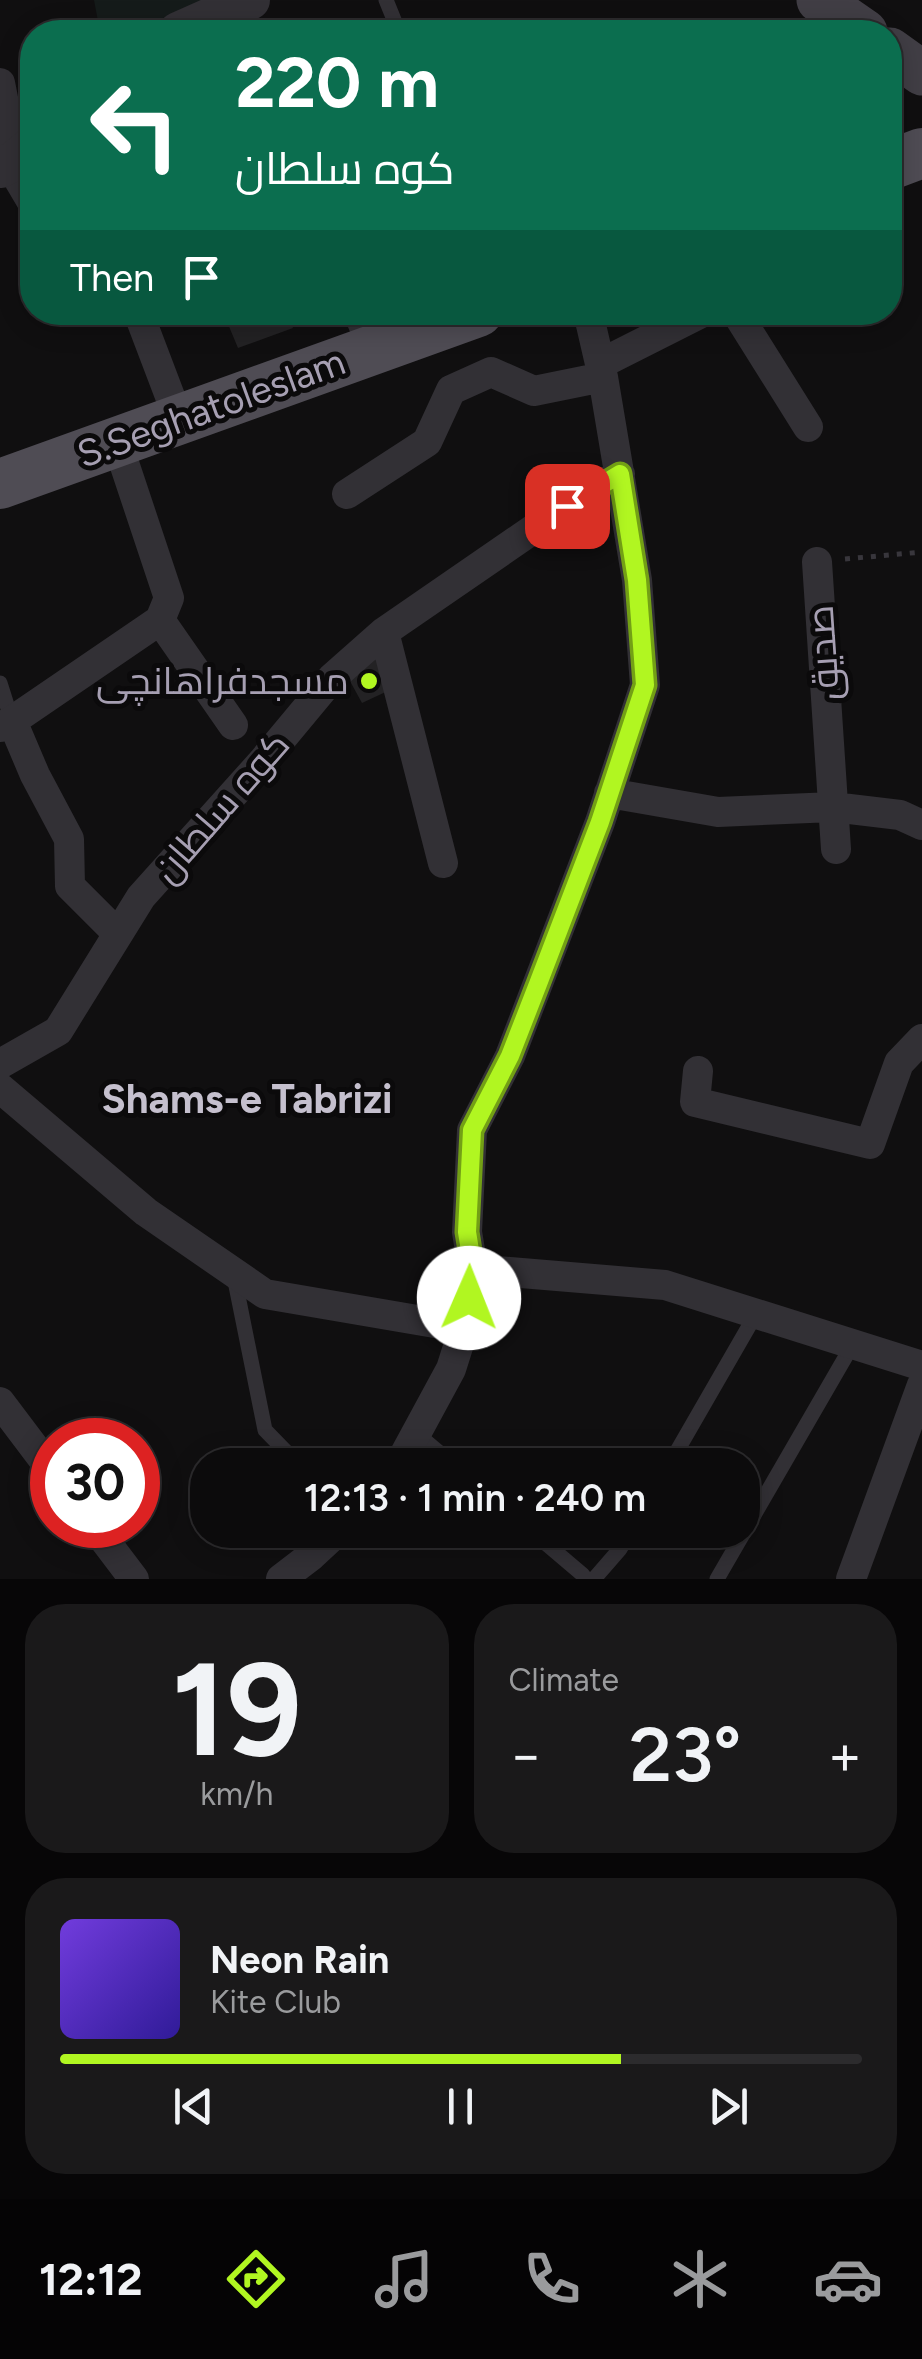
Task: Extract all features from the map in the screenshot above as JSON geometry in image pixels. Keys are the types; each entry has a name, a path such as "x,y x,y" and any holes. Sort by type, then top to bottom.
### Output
{"main road":[{"path":"819,0 848,20"},
{"name":"S.Seghatoleslam","path":"0,484 179,420 358,332 400,325"}],"street":[{"path":"205,20 250,0"},
{"path":"0,83 16,158"},
{"path":"143,325 179,420"},
{"path":"408,1448 451,1369 464,1328 473,1269 467,1232 472,1130 510,1056 609,793 645,685 637,580 591,325"},
{"path":"348,494 427,442 451,390 491,372 534,391 602,370 680,325"},
{"path":"744,325 808,427"},
{"path":"116,442 169,598 160,620 6,724 69,839 70,886 118,934"},
{"name":"کوه سلطان","path":"0,1064 58,1031 141,897 324,688 372,641 567,506 620,474"},
{"name":"صدیق","path":"817,562 836,849"},
{"path":"160,620 233,725"},
{"path":"384,632 443,863"},
{"path":"609,793 718,812 833,807 900,815 922,825"},
{"path":"698,1071 695,1102 870,1144 899,1063 922,1039"},
{"path":"0,1088 146,1212 264,1294 464,1328"},
{"path":"473,1269 665,1285 922,1366"},
{"path":"851,1579 922,1385"},
{"path":"0,1402 30,1442"},
{"path":"110,1548 134,1579"},
{"path":"281,1579 320,1548"}],"lane":[{"path":"0,683 6,724"},
{"path":"233,1272 265,1430 282,1448"},
{"path":"678,1448 756,1314"},
{"path":"717,1579 853,1344"},
{"path":"416,1433 434,1448"},
{"path":"551,1548 584,1579"},
{"path":"594,1579 621,1548"}],"path":[{"name":"صدیق","path":"817,562 922,552"}],"shaded area":[{"path":"94,0 213,0 187,20 98,20"}],"building":[{"path":"228,325 292,325 293,328 238,348"},
{"name":"مسجدفراهانچی","path":"377,644 392,689 362,703 345,672"}],"place":[{"name":"مسجدفراهانچی","path":"369,681"}],"district":[{"name":"Shams-e Tabrizi","path":"247,1099"}],"route":[{"path":"469,1298 473,1269 467,1232 472,1130 510,1056 538,984 600,822 645,685 637,580 620,474 567,506"}]}
